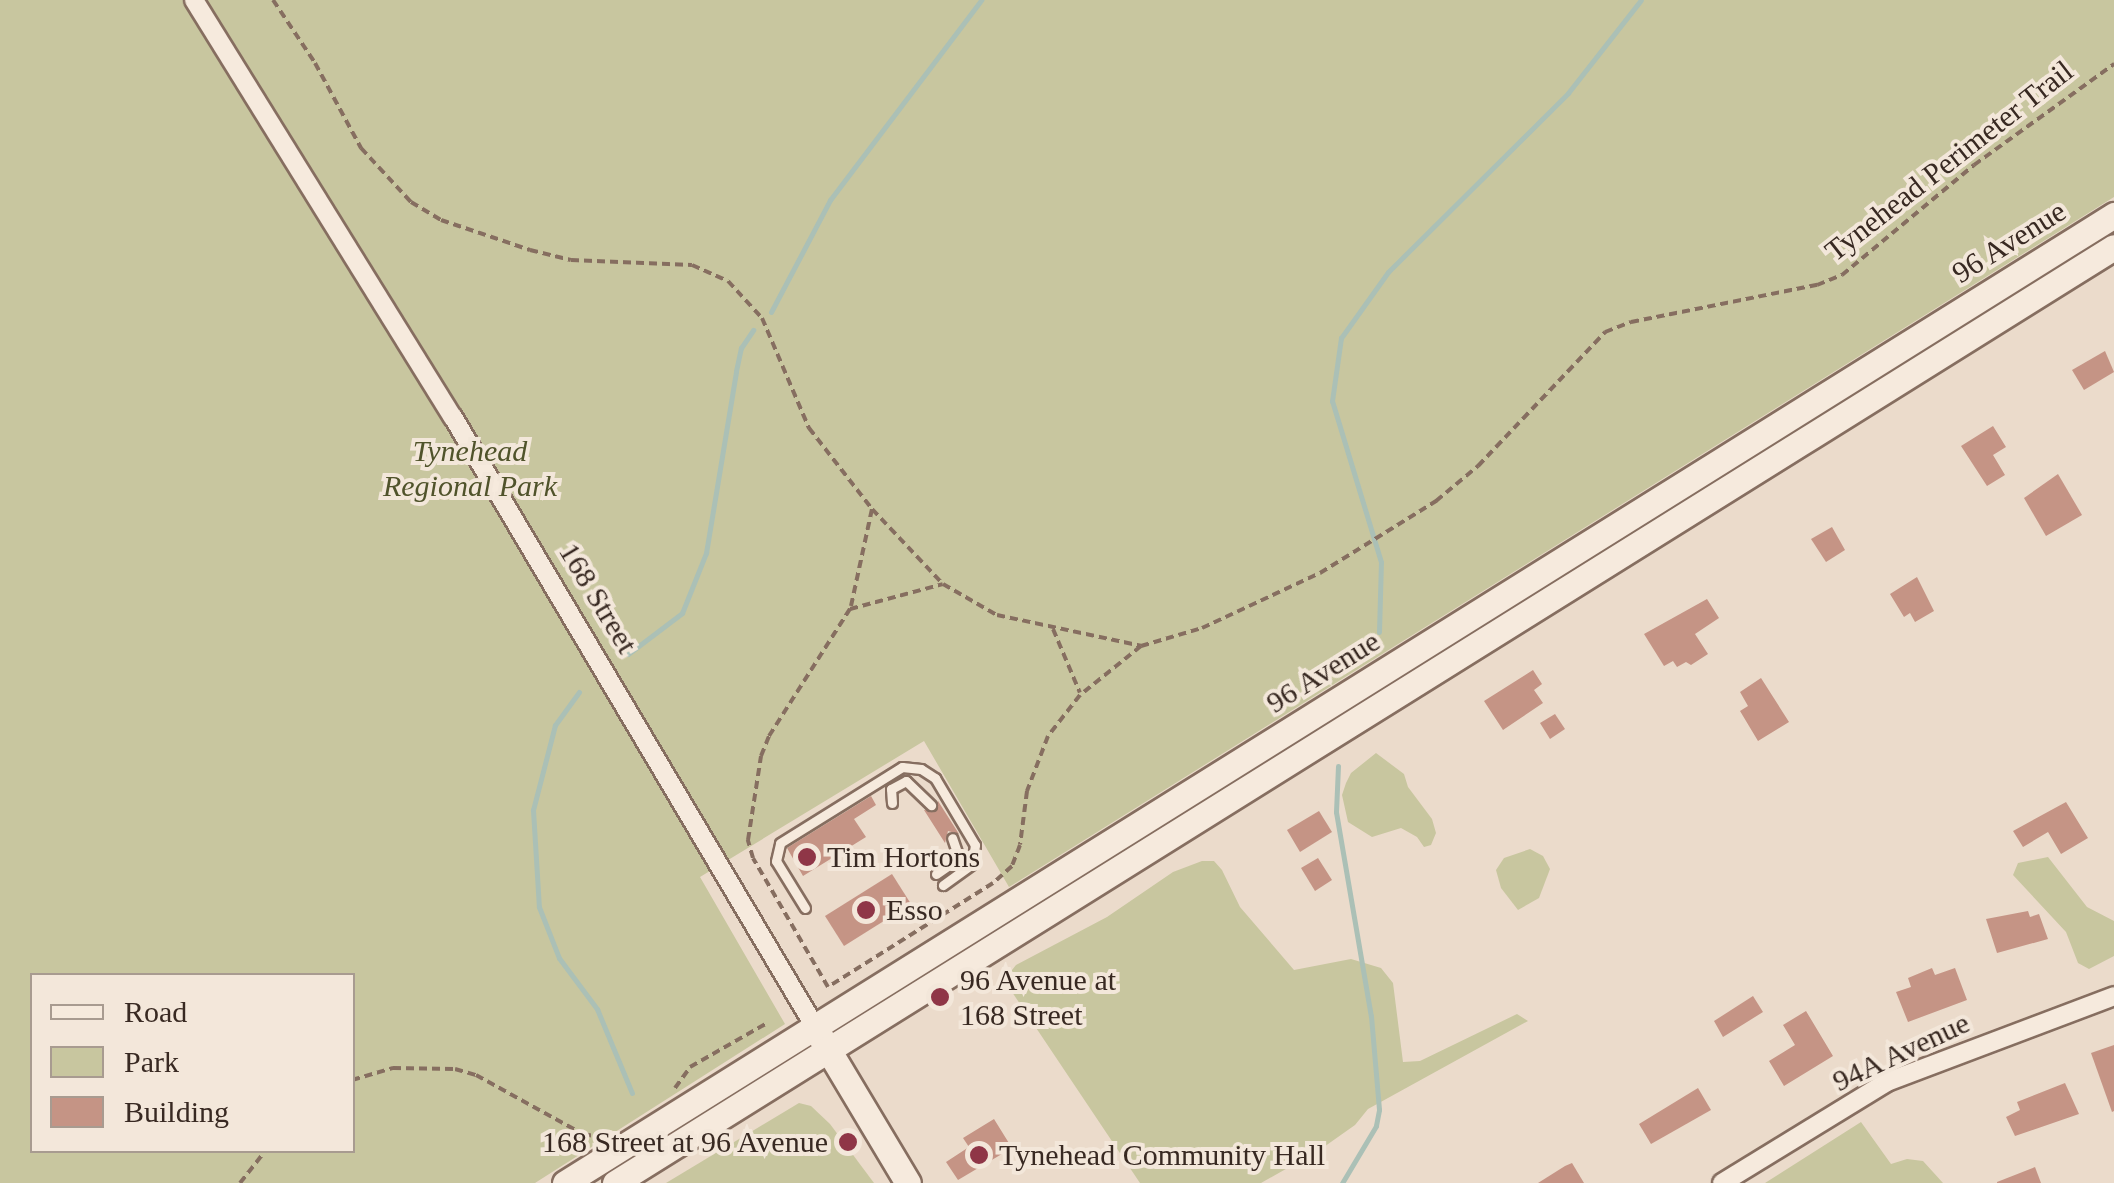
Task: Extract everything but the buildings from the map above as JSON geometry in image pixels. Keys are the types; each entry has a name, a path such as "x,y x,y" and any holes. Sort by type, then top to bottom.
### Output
{"main road":[{"name":"96 Avenue","path":"565,1183 2114,215"},
{"name":"96 Avenue","path":"615,1183 2114,247"},
{"name":"168 Street","path":"815,1027 908,1183"}],"street":[{"name":"168 Street","path":"194,0 453,417 815,1027"},
{"name":"94A Avenue","path":"1722,1183 1887,1082 2114,996"}],"lane":[{"path":"804,908 776,861 780,842 902,767 922,769 935,778 976,844 972,864 943,885"},
{"path":"892,802 890,790 906,780 931,805"},
{"path":"936,874 959,858 952,838"}],"path":[{"name":"Tynehead Perimeter Trail","path":"273,0 367,156 411,202 441,220 530,250 572,260 692,266 728,281 762,318 809,428 872,508 943,584 997,615 1140,646"},
{"name":"Tynehead Perimeter Trail","path":"872,508 850,608 760,756 748,840 754,858 828,987 993,883 1012,866 1039,754 1080,695 1140,646 1202,628 1393,532 1478,466 1605,332 1650,317 1817,285 1842,275 2068,93 2114,64"},
{"path":"850,608 943,584"},
{"path":"1053,628 1080,695"},
{"path":"666,1096 690,1067 768,1024"},
{"path":"355,1079 393,1068 455,1069 492,1083 583,1134 602,1136"},
{"path":"240,1183 264,1153"}],"green space":[{"name":"Tynehead Regional Park","path":"0,0 2114,0 2114,197 1009,887 924,741 700,877 785,1024 535,1183 0,1183"},
{"path":"1376,753 1404,774 1408,787 1432,819 1436,833 1431,845 1424,847 1417,837 1401,828 1372,837 1348,822 1342,795 1346,783 1351,773"},
{"path":"1530,849 1543,856 1550,869 1539,898 1518,910 1501,888 1496,870 1504,858"},
{"path":"2048,857 2087,907 2114,921 2114,956 2089,969 2078,963 2066,932 2013,875 2018,863"},
{"path":"1202,861 1214,861 1222,870 1240,907 1294,970 1351,959 1381,968 1393,983 1403,1062 1420,1061 1517,1014 1528,1021 1368,1109 1355,1125 1321,1149 1261,1183 1140,1183 1004,980 1016,965 1107,917 1173,872"},
{"path":"799,1103 811,1106 830,1124 874,1183 666,1183"},
{"path":"1861,1122 1891,1164 1907,1159 1923,1161 1943,1183 1765,1183"}],"waterway":[{"path":"771,312 830,200 981,0"},
{"path":"1379,632 1381,562 1332,401 1341,338 1388,272 1568,93 1641,0"},
{"path":"628,654 682,613 706,553 736,371 741,348 753,330"},
{"path":"579,692 555,725 533,810 539,907 559,958 597,1009 632,1093"},
{"path":"1338,766 1336,812 1371,1016 1379,1110 1376,1126 1342,1183"}],"place":[{"name":"Tim Hortons","path":"807,857"},
{"name":"Esso","path":"866,910"},
{"name":"96 Avenue at 168 Street","path":"940,997"},
{"name":"168 Street at 96 Avenue","path":"848,1142"},
{"name":"Tynehead Community Hall","path":"979,1155"}]}
